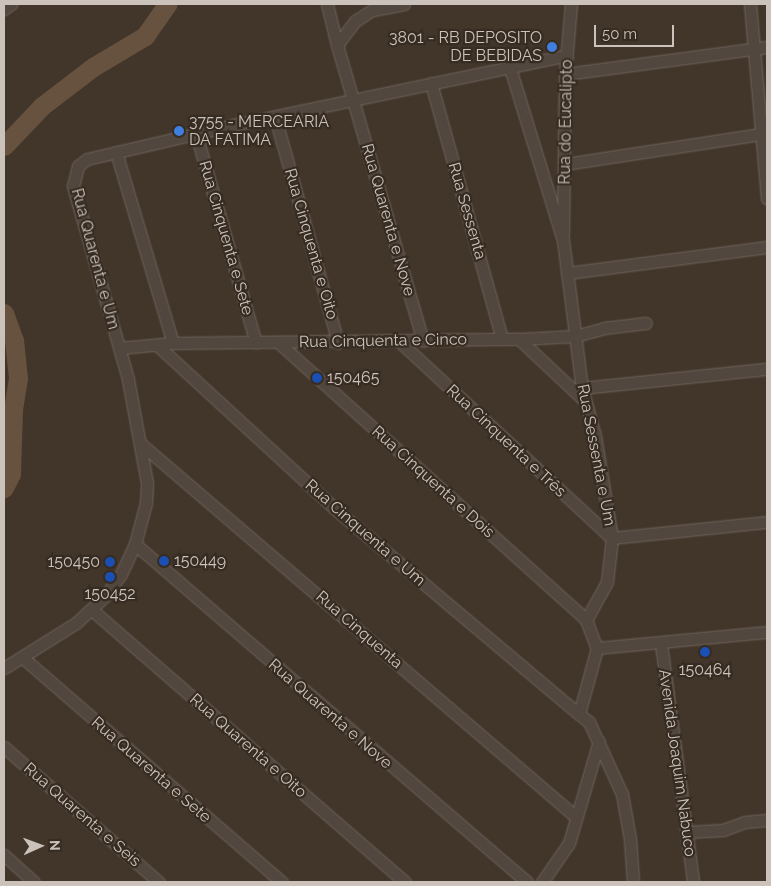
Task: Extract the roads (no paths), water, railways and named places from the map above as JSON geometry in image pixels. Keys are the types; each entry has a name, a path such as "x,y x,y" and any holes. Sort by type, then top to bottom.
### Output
{"street":[{"path":"4,9 11,4"},
{"name":"Rua Quarenta e Nove","path":"327,4 337,45 424,341"},
{"path":"337,45 355,21 372,10 404,4"},
{"name":"Rua do Eucalipto","path":"562,240 565,164 565,74 571,4"},
{"path":"750,4 764,133 767,198"},
{"path":"565,74 767,47"},
{"name":"Rua Quarenta e Um","path":"4,668 92,610 121,574 135,544 147,483 141,444 119,348 74,186 78,166 87,159 116,152 353,99 567,55"},
{"name":"Rua Sessenta e Um","path":"510,68 562,240 584,400 595,436 612,538 607,582 586,620"},
{"name":"Rua Sessenta","path":"431,84 502,339"},
{"name":"Rua Cinquenta e Oito","path":"275,117 338,342"},
{"path":"565,164 764,133"},
{"name":"Rua Cinquenta e Sete","path":"196,134 256,343"},
{"path":"116,152 173,343"},
{"path":"567,273 767,247"},
{"name":"Rua Cinquenta e Cinco","path":"119,348 173,343 280,344 519,339 575,336 604,328 646,323"},
{"path":"519,339 584,400"},
{"name":"Rua Cinquenta e Três","path":"400,342 612,538"},
{"name":"Rua Cinquenta e Dois","path":"280,344 586,620"},
{"name":"Rua Cinquenta e Um","path":"157,345 334,508 579,714"},
{"path":"582,388 767,369"},
{"name":"Rua Cinquenta","path":"141,444 576,817"},
{"path":"612,538 767,522"},
{"name":"Rua Quarenta e Nove","path":"135,544 526,882"},
{"name":"Rua Quarenta e Oito","path":"92,610 405,882"},
{"path":"586,620 597,648 579,714 589,722 622,794 628,825 633,882"},
{"path":"597,648 661,644 767,632"},
{"name":"Avenida Joaquim Nabuco","path":"661,644 693,882"},
{"name":"Rua Quarenta e Sete","path":"22,657 282,882"},
{"path":"542,882 551,877 569,843 598,741"},
{"name":"Rua Quarenta e Seis","path":"4,747 160,882"},
{"path":"687,832 723,830 745,822 767,820"},
{"path":"4,855 34,882"}],"waterway":[{"path":"4,146 42,106 93,67 145,36 167,4"},
{"path":"4,313 14,340 18,378 13,410 11,474 4,488"}],"place":[{"name":"3801 - RB DEPOSITO DE BEBIDAS","path":"552,47"},
{"name":"3755 - MERCEARIA DA FATIMA","path":"179,131"},
{"name":"150465","path":"317,378"},
{"name":"150449","path":"164,561"},
{"name":"150450","path":"110,562"},
{"name":"150452","path":"110,577"},
{"name":"150464","path":"705,652"}]}
